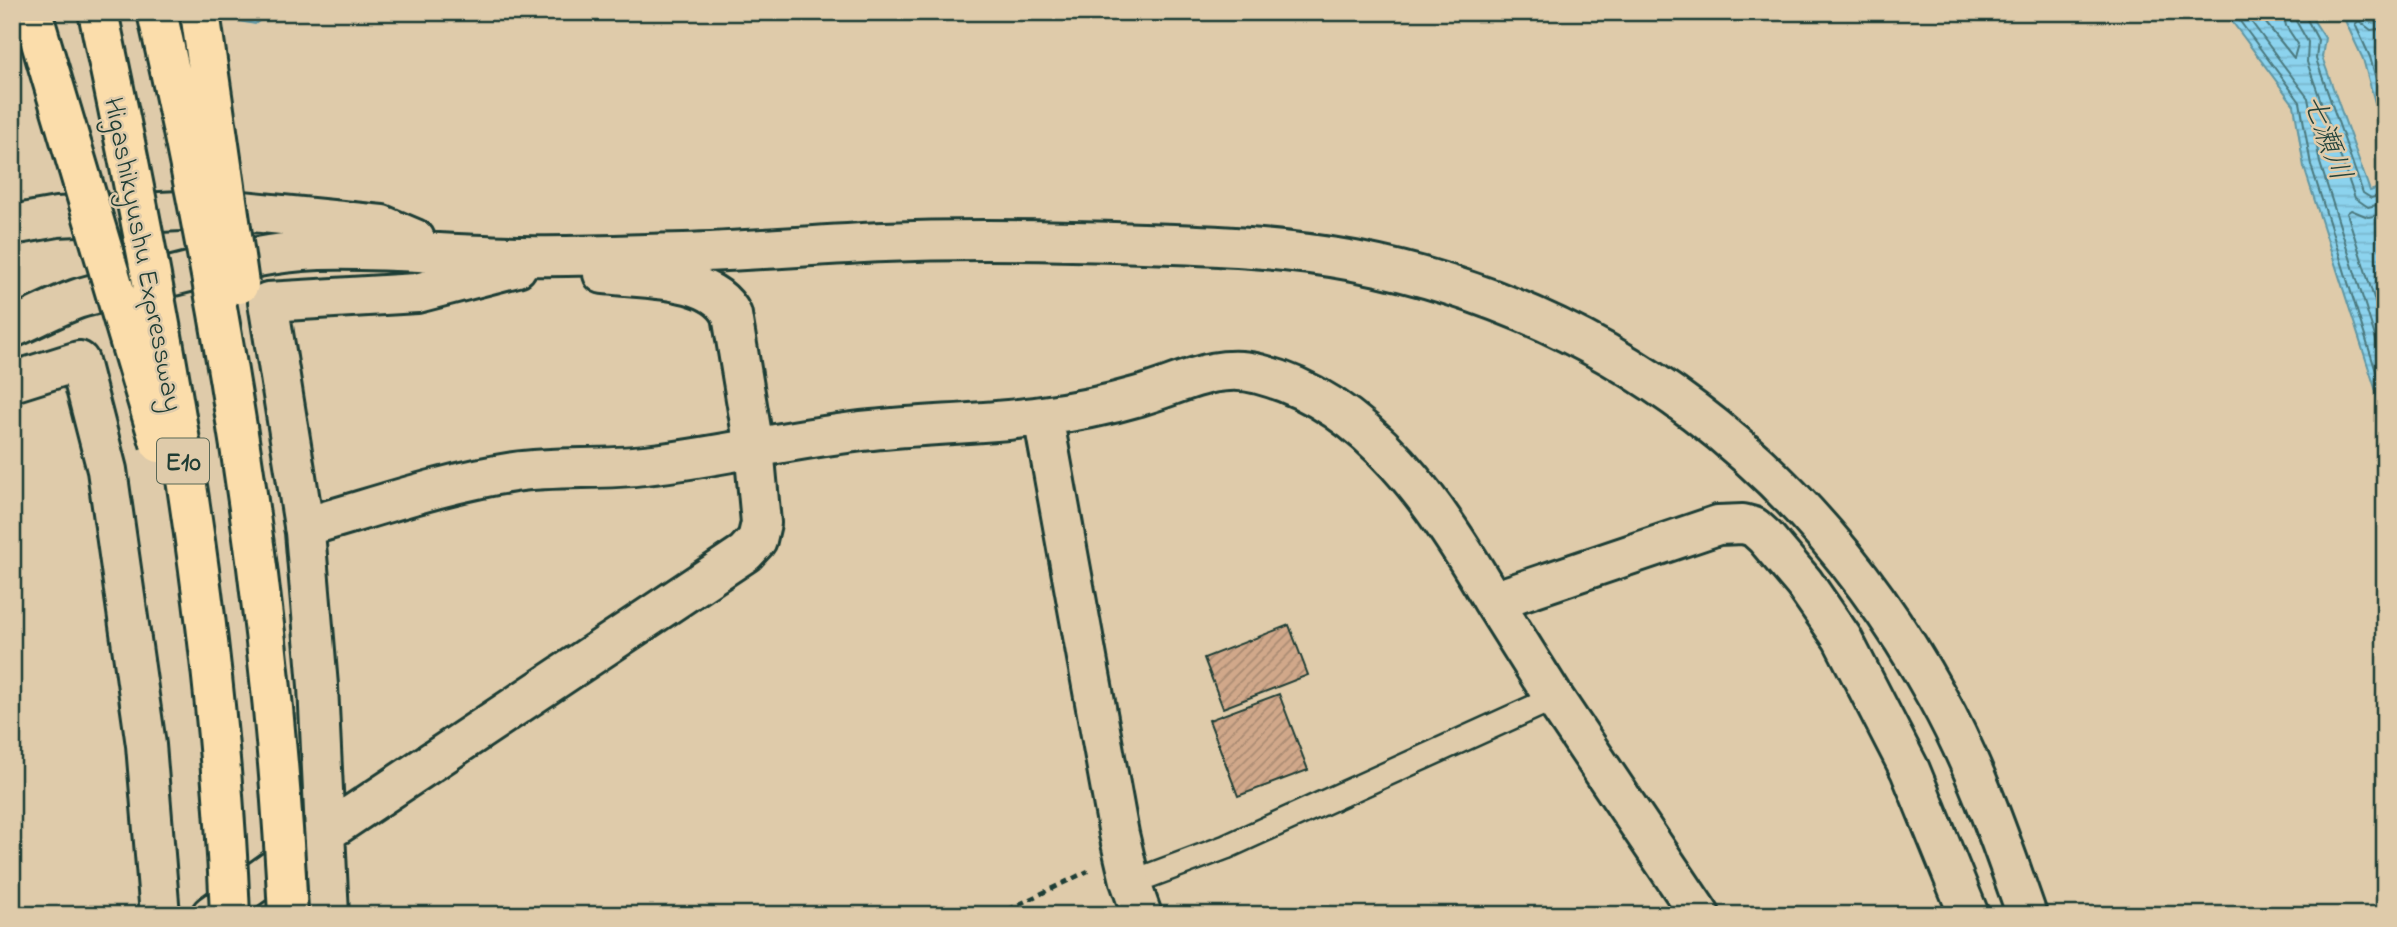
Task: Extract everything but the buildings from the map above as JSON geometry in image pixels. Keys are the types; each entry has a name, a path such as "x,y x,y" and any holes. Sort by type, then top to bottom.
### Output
{"highway":[{"path":"32,12 198,572"},
{"name":"Higashikyushu Expressway","path":"97,12 175,408 216,723 230,915"},
{"name":"Higashikyushu Expressway","path":"156,12 206,243 255,551 274,717 288,915"},
{"path":"200,12 272,525 280,645 285,867"}],"street":[{"path":"12,225 57,217 222,209 382,225 444,251"},
{"path":"329,915 318,686 304,527 268,302 417,293 518,262 969,239 1202,245 1280,251 1352,261 1418,276 1492,299 1562,328 1651,380 1717,430 1804,512 1867,584 1939,700 1978,786 2026,915"},
{"path":"12,328 77,299 235,260 314,250 444,251 695,285 718,294 732,315 754,447 761,523 760,532 752,547 325,833 211,915"},
{"path":"12,382 79,361 107,471 146,745 160,915"},
{"path":"304,527 459,483 515,472 642,466 871,430 1043,416 1135,397 1200,375 1222,371 1242,370 1275,379 1339,411 1386,450 1445,524 1554,698 1700,915"},
{"path":"1043,416 1132,884"},
{"path":"1493,601 1718,525 1734,523 1754,527 1804,583 1842,638 1910,770 1969,915"}],"lane":[{"path":"1132,884 1226,847 1554,698"}],"path":[{"path":"997,915 1132,884"}],"water":[{"path":"212,12 271,12 255,24 217,17"},
{"name":"七瀬川","path":"2225,12 2308,12 2325,38 2322,57 2370,191 2385,186 2385,431 2376,391 2304,167 2294,105"},
{"path":"2361,12 2371,23 2385,21 2385,139 2363,59 2342,14"}]}
